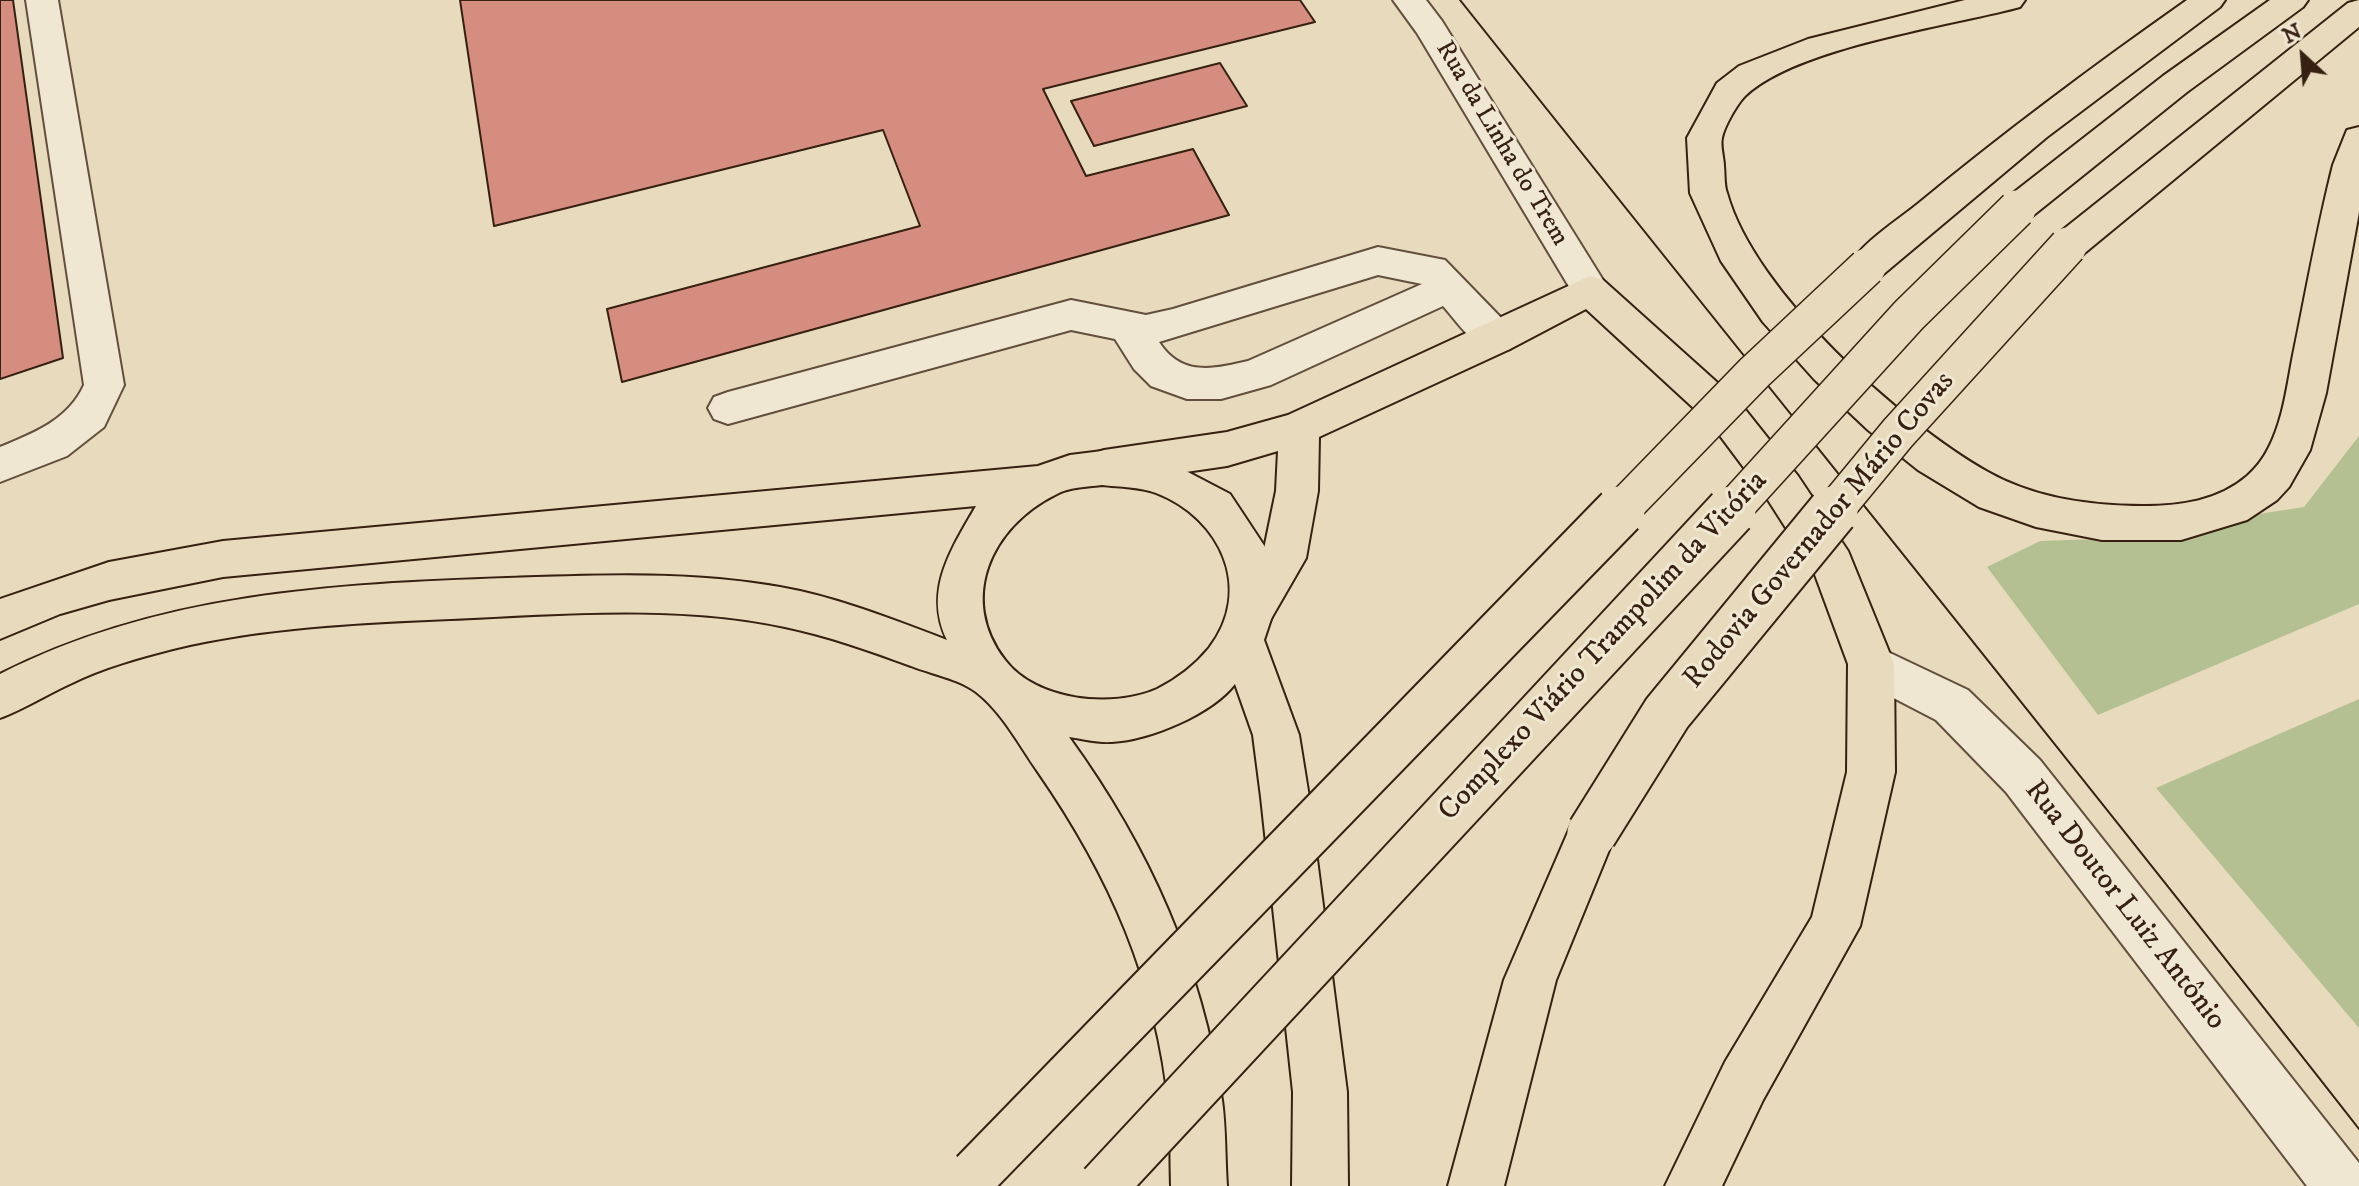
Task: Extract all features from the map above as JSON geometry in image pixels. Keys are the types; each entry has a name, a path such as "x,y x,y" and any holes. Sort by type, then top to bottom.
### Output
{"main road":[{"path":"2009,0 1837,42 1759,70 1730,89 1712,113 1703,141 1702,172 1711,205 1731,248 1816,357 1870,410 1921,452 1976,486 2025,505 2103,524 2177,524 2219,513 2251,495 2273,476 2292,444 2304,399 2341,211 2359,139"},
{"path":"970,1180 1755,372 1967,179 2107,71 2209,0"},
{"name":"Complexo Viário Trampolim da Vitória","path":"1103,1186 1803,434 1909,315 2017,209 2175,84 2292,0"},
{"name":"Rodovia Governador Mário Covas","path":"1476,1186 1530,980 1592,833 1667,713 1898,433 2068,246 2359,10"},
{"path":"0,619 81,588 149,569 223,559 1039,483 1070,472 1227,449 1299,428 1374,391 1496,338 1590,290 1726,414 1783,488 1833,564 1871,664 1871,772 1835,926 1744,1081 1693,1186"},
{"path":"0,697 25,682 89,656 222,619 298,608 593,594 754,602 820,617 1000,684 1058,715 1113,721 1166,708 1211,680 1247,625 1284,558 1297,491 1299,428"},
{"path":"1102,468 1163,476 1215,506 1247,553 1247,625 1276,735 1320,1092 1320,1186"},
{"path":"1039,483 991,518 963,568 962,624 1000,684 1105,832 1140,900 1167,978 1183,1041 1195,1102 1199,1186"}],"street":[{"path":"0,465 52,444 90,416 104,385 42,0"},
{"name":"Rua da Linha do Trem","path":"1409,0 1430,28 1590,290"},
{"path":"728,408 1071,315 1146,330 1173,324 1378,261 1432,270 1496,338"},
{"path":"1129,328 1148,358 1165,375 1187,383 1221,383 1257,374 1448,288"},
{"name":"Rua Doutor Luiz Antônio","path":"1871,664 1952,705 2023,776 2342,1186"}],"green space":[{"path":"2359,436 2359,604 2098,715 1987,567 2040,541 2097,539 2304,507"},
{"path":"2359,699 2359,1028 2156,788"}],"building":[{"path":"0,0 13,0 63,358 0,379"},
{"path":"460,0 1300,0 1315,22 1043,89 1086,176 1193,149 1229,215 622,382 607,309 920,226 883,130 494,226"},
{"path":"1220,63 1247,106 1094,146 1071,101"}],"tram line":[{"path":"1460,0 2359,1129"}]}
